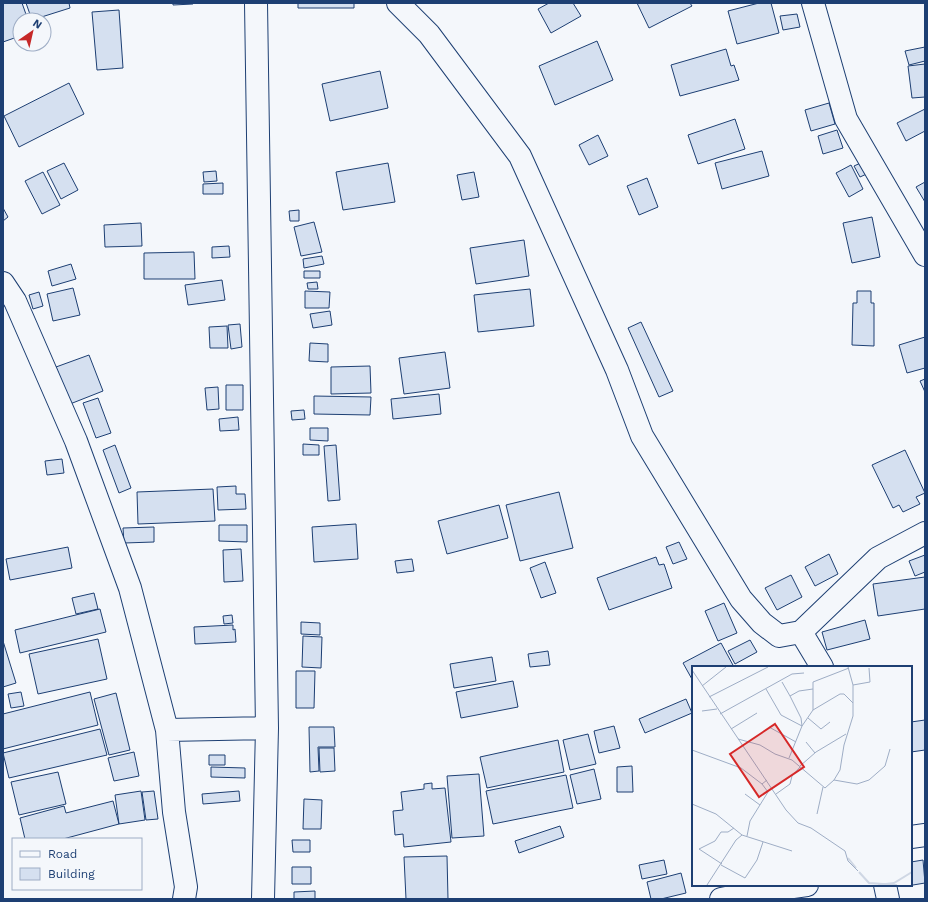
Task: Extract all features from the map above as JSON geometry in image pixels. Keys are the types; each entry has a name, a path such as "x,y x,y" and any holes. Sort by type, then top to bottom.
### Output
{"street":[{"path":"256,3 267,728 263,899"},
{"path":"398,3 429,34 520,156 617,370 642,436 741,599 762,623 779,636 800,632 878,558 925,533"},
{"path":"813,3 846,119 925,255"},
{"path":"3,283 15,301 76,441 130,588 167,730 174,812 186,887 184,899"},
{"path":"800,632 821,666"},
{"path":"167,730 267,728"},
{"path":"912,837 925,835"},
{"path":"721,899 800,886"},
{"path":"885,886 888,899"}],"building":[{"path":"3,3 22,3 25,12 12,12 12,39 3,42"},
{"path":"26,3 69,3 70,8 52,14 52,12 29,12"},
{"path":"173,3 193,3 193,4 173,5"},
{"path":"298,3 354,3 354,8 298,8"},
{"path":"549,3 573,3 581,16 551,33 538,9"},
{"path":"637,3 690,3 692,6 649,28"},
{"path":"759,3 771,3 779,33 737,44 728,11"},
{"path":"119,10 123,68 97,70 92,12"},
{"path":"797,14 800,27 783,30 780,16"},
{"path":"597,41 613,80 555,105 539,66"},
{"path":"925,47 925,61 909,65 905,51"},
{"path":"726,49 731,66 734,65 739,80 680,96 671,65"},
{"path":"925,64 925,97 912,98 908,66"},
{"path":"380,71 388,108 330,121 322,84"},
{"path":"69,83 84,114 19,147 4,116"},
{"path":"829,103 835,124 811,131 805,110"},
{"path":"925,109 925,131 906,141 897,123"},
{"path":"735,119 745,149 698,164 688,135"},
{"path":"837,130 843,148 823,154 818,136"},
{"path":"598,135 608,156 589,165 579,145"},
{"path":"762,151 769,176 722,189 715,163"},
{"path":"865,161 871,172 860,177 854,166"},
{"path":"64,163 78,190 61,199 47,171"},
{"path":"388,163 395,202 343,210 336,172"},
{"path":"851,165 863,189 849,197 836,173"},
{"path":"216,171 217,181 204,182 203,172"},
{"path":"43,172 60,205 42,214 25,181"},
{"path":"474,172 479,197 462,200 457,175"},
{"path":"647,178 658,207 639,215 627,186"},
{"path":"925,182 925,202 916,187"},
{"path":"223,183 223,194 203,194 203,184"},
{"path":"3,208 8,217 3,221"},
{"path":"299,210 299,221 290,221 289,211"},
{"path":"872,217 880,257 852,263 843,223"},
{"path":"314,222 322,252 301,256 294,227"},
{"path":"141,223 142,246 105,247 104,225"},
{"path":"524,240 529,276 476,284 470,248"},
{"path":"229,246 230,257 212,258 212,247"},
{"path":"194,252 195,279 144,279 144,253"},
{"path":"322,256 324,264 304,268 303,259"},
{"path":"71,264 76,279 52,286 48,271"},
{"path":"304,271 320,271 320,278 304,278"},
{"path":"222,280 225,300 188,305 185,285"},
{"path":"317,282 318,289 308,289 307,283"},
{"path":"73,288 80,315 53,321 47,294"},
{"path":"530,289 534,326 478,332 474,295"},
{"path":"305,291 330,292 329,308 305,308"},
{"path":"857,291 871,291 871,303 874,303 874,346 852,345 853,303 857,303"},
{"path":"39,292 43,306 33,309 29,295"},
{"path":"330,311 332,325 313,328 310,314"},
{"path":"641,322 673,391 659,397 628,328"},
{"path":"240,324 242,347 231,349 228,325"},
{"path":"227,326 228,348 210,348 209,327"},
{"path":"925,337 925,368 907,373 899,345"},
{"path":"310,343 328,344 328,362 309,361"},
{"path":"445,352 450,388 404,394 399,358"},
{"path":"89,355 103,391 70,404 56,367"},
{"path":"370,366 371,393 331,394 331,367"},
{"path":"925,379 925,392 920,381"},
{"path":"226,385 243,385 243,410 226,410"},
{"path":"218,387 219,409 207,410 205,388"},
{"path":"439,394 441,414 393,419 391,399"},
{"path":"314,396 371,397 370,415 314,414"},
{"path":"98,398 111,433 96,438 83,403"},
{"path":"304,410 305,419 292,420 291,411"},
{"path":"238,417 239,430 220,431 219,419"},
{"path":"310,428 328,428 328,441 310,440"},
{"path":"303,444 319,445 319,455 303,455"},
{"path":"115,445 131,488 119,493 103,450"},
{"path":"336,445 340,500 328,501 324,446"},
{"path":"905,450 925,493 916,497 920,504 903,512 899,505 893,508 872,465"},
{"path":"62,459 64,473 47,475 45,461"},
{"path":"236,486 236,494 245,494 246,509 218,510 217,487"},
{"path":"213,489 215,521 138,524 137,492"},
{"path":"559,492 573,548 520,561 506,505"},
{"path":"499,505 508,538 447,554 438,521"},
{"path":"356,524 358,559 314,562 312,527"},
{"path":"219,525 247,525 247,542 219,541"},
{"path":"154,527 154,542 124,543 123,528"},
{"path":"679,542 687,559 673,564 666,547"},
{"path":"68,547 72,568 10,580 6,559"},
{"path":"241,549 243,581 224,582 223,550"},
{"path":"829,554 838,574 815,586 805,567"},
{"path":"925,555 925,572 915,576 909,561"},
{"path":"656,557 659,565 664,564 672,588 609,610 597,578"},
{"path":"412,559 414,571 397,573 395,561"},
{"path":"545,562 556,593 541,598 530,568"},
{"path":"791,575 802,597 777,610 765,588"},
{"path":"925,577 925,609 878,616 873,584"},
{"path":"94,593 98,609 76,614 72,598"},
{"path":"724,603 737,633 718,641 705,611"},
{"path":"100,609 106,632 20,653 15,630"},
{"path":"232,615 233,623 224,624 223,616"},
{"path":"865,620 870,639 827,650 822,632"},
{"path":"301,622 320,623 320,635 301,634"},
{"path":"233,625 233,630 235,629 236,642 195,644 194,627"},
{"path":"303,636 322,637 321,668 302,667"},
{"path":"98,639 107,679 38,694 29,654"},
{"path":"750,640 757,652 735,664 728,651"},
{"path":"3,641 16,683 3,687"},
{"path":"721,643 733,666 692,666 692,679 683,663"},
{"path":"548,651 550,665 530,667 528,654"},
{"path":"492,657 496,681 454,688 450,664"},
{"path":"296,671 315,671 314,708 296,708"},
{"path":"513,681 518,707 461,718 456,692"},
{"path":"21,692 24,706 11,708 8,694"},
{"path":"90,692 98,725 3,749 3,714"},
{"path":"116,693 130,750 109,755 94,699"},
{"path":"686,699 692,713 645,733 639,719"},
{"path":"925,720 925,750 912,752 912,722"},
{"path":"614,726 620,748 599,753 594,731"},
{"path":"309,727 334,727 335,747 318,747 319,771 310,772"},
{"path":"100,729 107,755 9,778 3,753"},
{"path":"588,734 596,764 570,770 563,740"},
{"path":"558,740 564,772 487,788 480,757"},
{"path":"319,748 334,748 335,771 320,772"},
{"path":"134,752 139,776 114,781 108,758"},
{"path":"209,755 225,755 225,765 209,765"},
{"path":"632,766 633,792 617,792 617,767"},
{"path":"211,767 245,768 245,778 211,777"},
{"path":"594,769 601,799 577,804 570,775"},
{"path":"58,772 66,804 19,815 11,782"},
{"path":"479,774 484,836 452,838 447,776"},
{"path":"566,775 573,808 493,824 486,791"},
{"path":"432,783 432,789 445,788 451,842 404,847 403,834 395,835 393,811 403,810 401,792 424,789 424,784"},
{"path":"141,791 145,820 119,824 115,795"},
{"path":"154,791 158,819 146,820 142,792"},
{"path":"239,791 240,801 203,804 202,794"},
{"path":"304,799 322,800 321,829 303,829"},
{"path":"113,801 119,824 67,838 25,838 20,818 64,806 66,813"},
{"path":"560,826 564,837 519,853 515,841"},
{"path":"292,840 310,840 310,852 293,852"},
{"path":"447,856 448,899 406,899 404,857"},
{"path":"664,860 667,874 642,879 639,865"},
{"path":"923,860 925,883 912,885 912,862"},
{"path":"292,867 311,867 311,884 292,884"},
{"path":"681,873 686,893 661,899 651,899 647,882"},
{"path":"315,891 315,899 294,899 294,892"}]}
